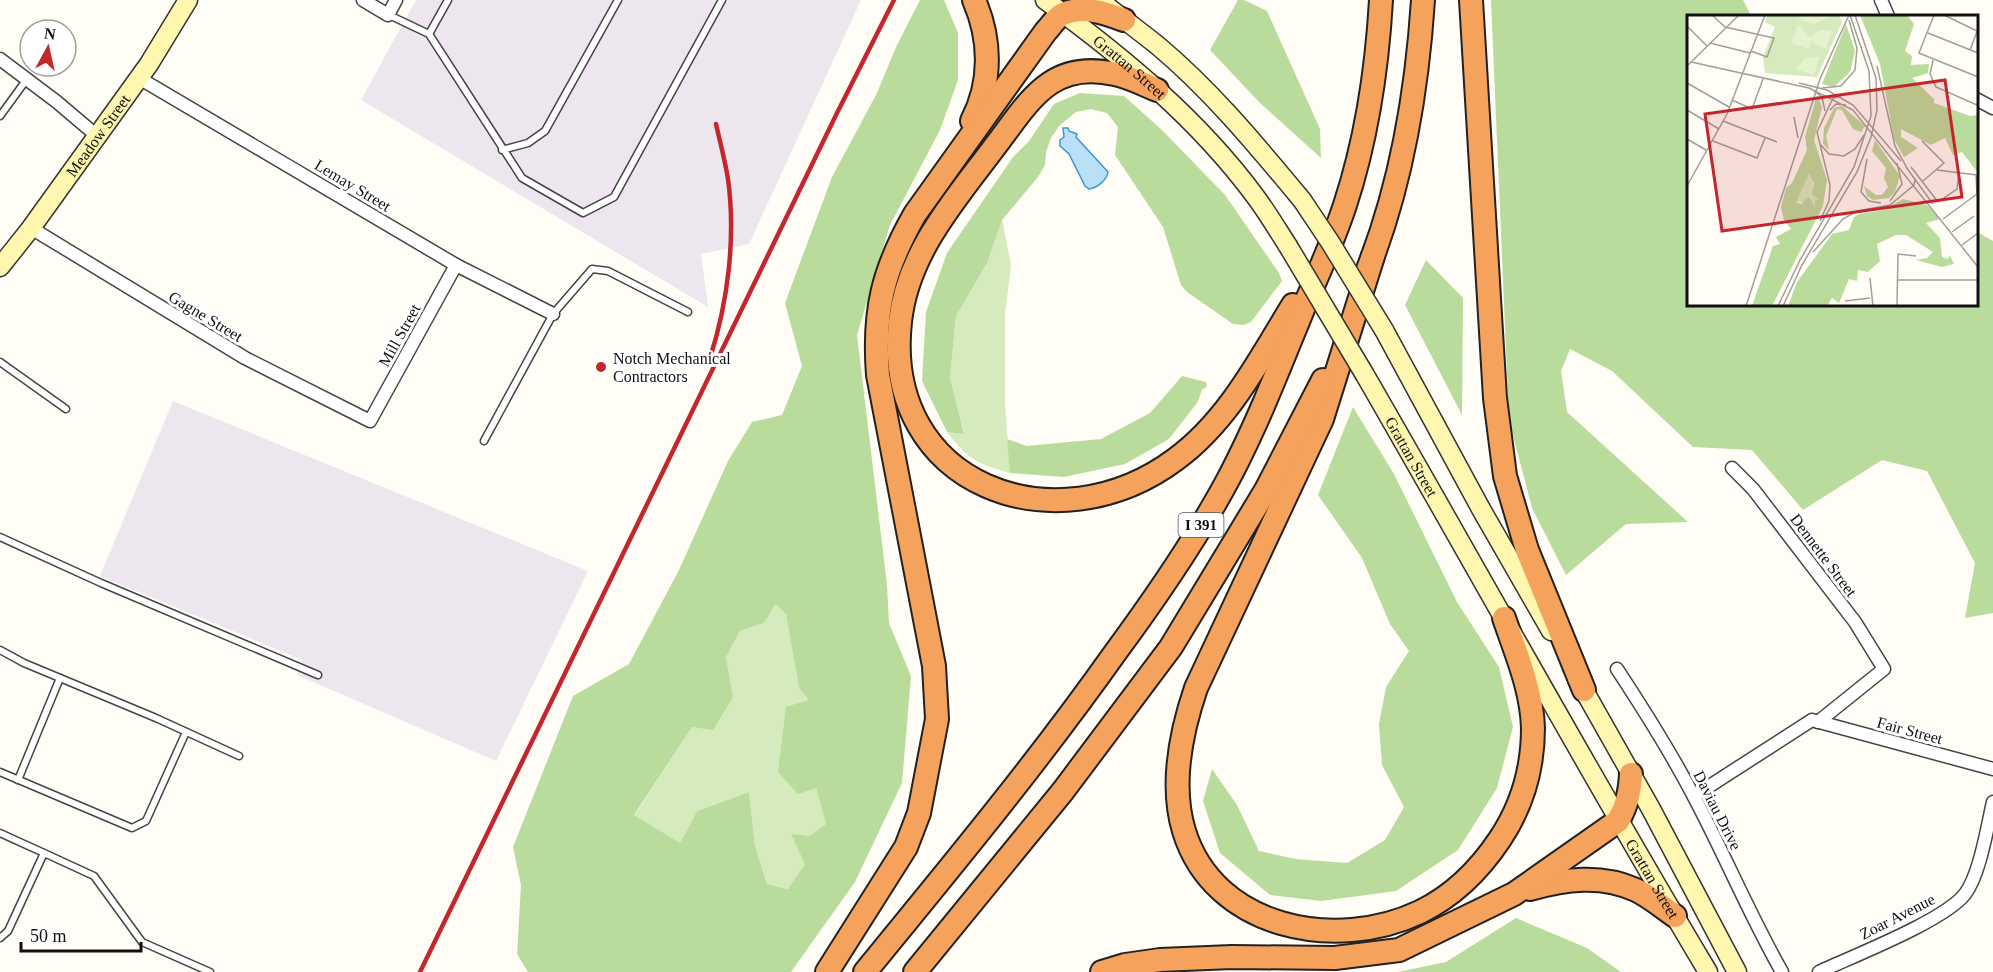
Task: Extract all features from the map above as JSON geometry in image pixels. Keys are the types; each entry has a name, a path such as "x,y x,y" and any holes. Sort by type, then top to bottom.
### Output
{"highway":[{"path":"947,167 974,118 986,78 987,43 974,0"},
{"name":"I 391","path":"866,972 943,879 1072,714 1151,604 1193,539 1230,475 1264,406 1344,208 1367,123 1381,0"},
{"name":"I 391","path":"915,972 1063,791 1171,647 1266,490 1298,429 1325,374 1373,256 1390,203 1407,137 1424,0"},
{"path":"1470,0 1495,398 1505,476 1527,550 1584,690"},
{"path":"827,972 906,847 919,813 937,719 934,666 878,375 876,332 880,298 894,255 915,214 1046,32 1064,14 1085,10 1098,11 1124,20"},
{"path":"1156,90 1117,74 1095,71 1076,71 1055,79 1041,88 953,202 917,259 900,319 899,352 906,395 916,422 936,450 973,480 1000,491 1028,498 1079,499 1121,490 1177,459 1209,429 1251,373 1309,279 1344,208"},
{"path":"1373,256 1322,419 1196,688 1186,719 1178,771 1180,816 1190,845 1216,885 1236,902 1269,920 1297,928 1342,931 1376,927 1408,917 1435,903 1460,885 1491,853 1512,820 1523,793 1530,761 1533,734 1531,705 1504,618"},
{"path":"1102,972 1125,965 1160,960 1232,957 1335,958 1399,950 1514,894 1618,821 1626,806 1631,774"},
{"path":"1514,894 1557,881 1580,879 1606,881 1636,890 1675,916"}],"main road":[{"name":"Meadow Street","path":"0,267 31,228 139,78 188,0"},
{"name":"Grattan Street","path":"1045,0 1135,69 1211,144 1255,196 1288,246 1365,375 1618,821 1708,972"},
{"name":"Grattan Street","path":"1099,0 1158,46 1213,98 1265,154 1302,200 1330,242 1384,330 1470,490 1631,774 1737,972"}],"street":[{"path":"363,0 388,15 396,0"},
{"path":"1881,0 1888,15"},
{"path":"0,59 97,136"},
{"name":"Lemay Street","path":"139,78 456,265 553,314"},
{"path":"1978,100 1993,108"},
{"name":"Gagne Street","path":"31,228 244,358 370,421"},
{"name":"Mill Street","path":"370,421 456,265"},
{"name":"Dennette Street","path":"1732,468 1753,489 1855,622 1884,668 1818,722"},
{"name":"Daviau Drive","path":"1617,669 1658,732 1694,796 1761,935 1782,972"},
{"path":"1694,796 1812,720 1818,722"},
{"name":"Fair Street","path":"1818,722 1993,769"},
{"name":"Zoar Avenue","path":"1819,972 1921,924 1958,901 1975,874 1993,802"}],"lane":[{"path":"429,34 448,0"},
{"path":"502,150 528,143 545,131 618,0"},
{"path":"388,15 429,34 522,178 583,213 614,197 722,0"},
{"path":"0,116 27,79"},
{"path":"484,441 553,314 592,269 608,271 688,312"},
{"path":"0,362 66,409"},
{"path":"0,537 101,583 318,675"},
{"path":"0,650 239,756"},
{"path":"18,780 60,678"},
{"path":"0,772 132,828 140,826 146,820 186,732"},
{"path":"0,833 94,876 142,942 210,972"},
{"path":"0,938 8,932 44,853"}],"shaded area":[{"path":"416,0 861,0 749,244 701,254 708,307 361,100"},
{"path":"173,401 588,571 496,761 297,675 302,660 100,576"}],"green space":[{"path":"920,0 944,0 958,33 958,80 940,130 890,225 857,335 887,585 889,623 911,676 902,783 855,882 791,972 528,972 517,954 521,885 513,847 573,696 629,664 679,570 728,461 752,422 782,415 802,366 785,303 832,177 877,93 896,47","holes":["775,604 786,614 799,688 808,700 786,707 778,772 798,794 816,788 826,824 809,836 791,834 805,864 788,889 767,884 755,846 749,792 697,811 680,843 634,815 692,727 713,730 733,697 726,657 740,631 764,623"]},
{"path":"1238,0 1244,0 1267,11 1320,129 1321,158 1260,103 1210,50"},
{"path":"1491,0 1743,0 1750,15 1687,15 1687,306 1978,306 1978,233 1993,241 1993,613 1965,618 1975,563 1927,471 1882,460 1803,510 1752,450 1693,447 1612,371 1570,349 1561,371 1567,412 1688,522 1626,524 1566,575 1532,508 1509,420"},
{"path":"1080,93 1124,96 1162,130 1225,195 1279,273 1282,281 1251,322 1244,325 1233,324 1187,292 1181,285 1163,227 1115,155 1118,127 1107,113 1091,109 1076,112 1059,126 1051,138 1046,152 1045,165 1038,177 1002,220 987,263 956,316 950,377 964,434 947,432 922,381 926,312 947,253 1013,157 1029,141 1054,104"},
{"path":"1002,219 1011,265 1005,314 1005,404 1010,473 974,459 961,449 947,432 964,433 950,377 956,316 987,263"},
{"path":"1426,260 1463,298 1462,415 1405,305"},
{"path":"1182,376 1206,382 1207,386 1202,390 1197,403 1169,439 1125,464 1064,477 1010,473 1007,439 1027,446 1101,439 1150,413"},
{"path":"1353,407 1394,474 1457,602 1499,667 1513,727 1497,788 1458,850 1396,891 1321,901 1270,895 1220,853 1203,801 1212,769 1237,805 1259,851 1296,859 1347,863 1385,840 1404,807 1382,765 1379,724 1386,687 1409,651 1390,624 1362,558 1318,495"},
{"path":"774,603 786,613 799,688 808,701 816,788 826,824 809,836 805,864 789,889 767,884 755,846 749,792 697,811 680,843 634,816 692,727 733,697 726,657 740,631 764,623"},
{"path":"1516,918 1587,948 1621,972 1398,972 1446,962"}],"water":[{"path":"1063,128 1068,128 1069,131 1077,134 1076,137 1108,172 1104,181 1089,189 1085,186 1069,154 1060,146 1060,140 1064,137"}],"railway":[{"path":"420,972 894,0"},
{"path":"710,358 722,315 731,246 728,179 716,124"}],"place":[{"name":"Notch Mechanical Contractors","path":"601,367"}]}
